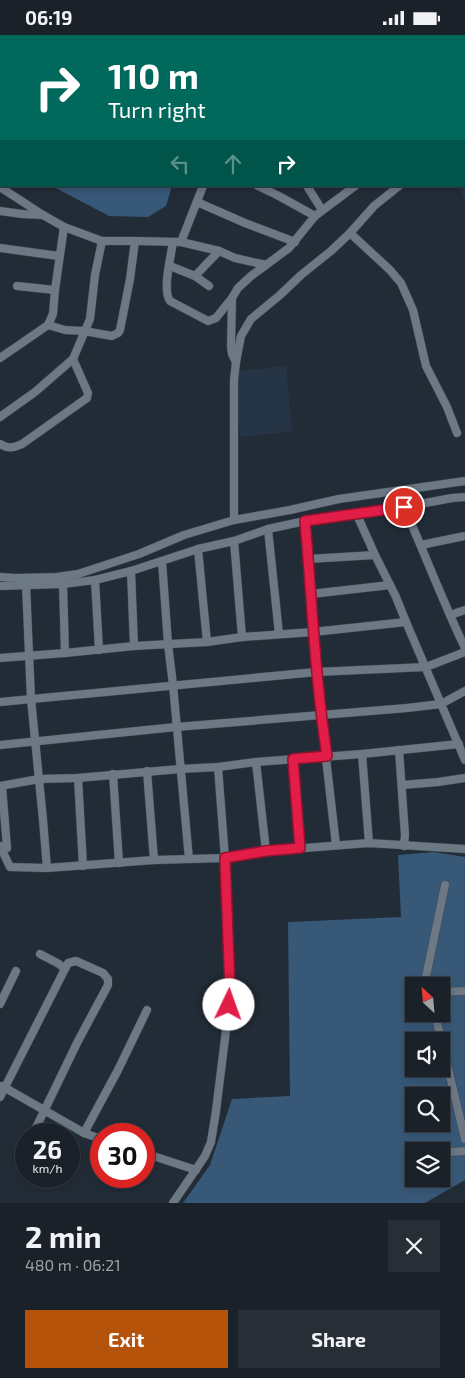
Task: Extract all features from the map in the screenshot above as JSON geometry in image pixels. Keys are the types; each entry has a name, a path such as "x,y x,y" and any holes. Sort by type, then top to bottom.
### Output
{"street":[{"path":"0,187 64,227 102,241 177,242 219,251 266,265"},
{"path":"203,187 197,203 177,242 167,281 170,301 206,321 214,319 238,288 296,242 319,213 351,188"},
{"path":"260,187 319,213"},
{"path":"278,195 281,187"},
{"path":"307,187 319,213"},
{"path":"234,520 234,380 241,336 251,319 331,251 350,233 374,205 398,187"},
{"path":"197,203 296,242"},
{"path":"0,211 43,215"},
{"path":"0,358 48,325 54,314 59,255 64,227"},
{"path":"350,233 390,270 401,283 414,310 426,367 447,407 457,433"},
{"path":"0,417 35,392 73,359 90,319 95,275 102,241"},
{"path":"48,325 65,330 112,336 118,333 130,279 135,241"},
{"path":"0,248 59,255"},
{"path":"195,276 219,251"},
{"path":"170,265 195,276 209,286"},
{"path":"17,286 55,290"},
{"path":"232,298 231,347 236,362"},
{"path":"0,444 6,448 12,448 22,444 87,398 88,393 73,359"},
{"path":"0,577 57,577 78,574 184,535 234,520 339,499 465,481"},
{"path":"0,586 63,584 95,580 131,571 198,549 234,541 268,529 305,521 357,515 465,497"},
{"path":"404,507 465,648"},
{"path":"357,515 400,606 465,760"},
{"path":"305,521 320,715 327,756 336,845"},
{"path":"268,529 279,634"},
{"path":"421,545 465,535"},
{"path":"234,541 242,637"},
{"path":"198,549 207,642"},
{"path":"308,559 375,555"},
{"path":"162,561 168,644 189,859"},
{"path":"131,571 134,646"},
{"path":"95,580 99,650"},
{"path":"63,584 65,653"},
{"path":"26,585 31,699 47,868"},
{"path":"311,594 390,585"},
{"path":"450,615 465,610"},
{"path":"0,658 134,646 207,642 406,622"},
{"path":"0,702 316,672 426,667 465,652"},
{"path":"0,745 176,727 407,708 441,704 465,691"},
{"path":"459,744 218,767 78,778 39,779 1,786 4,847 10,867 47,868 154,860 225,858 266,851 369,843 465,849"},
{"path":"399,749 404,846"},
{"path":"362,754 369,843"},
{"path":"293,759 300,848"},
{"path":"256,762 266,851"},
{"path":"173,1203 206,1156 212,1134 230,990 225,858 218,767"},
{"path":"148,771 154,860"},
{"path":"113,774 119,863"},
{"path":"78,778 82,866"},
{"path":"402,785 465,778"},
{"path":"426,977 444,885"},
{"path":"40,954 65,969"},
{"path":"0,1097 2,1087 70,962 76,961 103,973 107,977 108,985 78,1041 38,1123"},
{"path":"0,1004 16,971"},
{"path":"450,992 465,991"},
{"path":"84,1133 148,1009"},
{"path":"436,1023 465,1139"},
{"path":"2,1087 90,1135"},
{"path":"450,1152 465,1151"},
{"path":"155,1157 196,1170"}],"shaded area":[{"path":"54,187 172,187 166,206 148,217 109,216"},
{"path":"459,187 465,187 465,200"},
{"path":"286,366 292,431 240,437 235,371"},
{"path":"434,852 465,857 465,1180 425,1203 183,1203 210,1165 232,1099 290,1096 288,922 401,917 398,855"}],"route":[{"path":"229,1005 230,952 225,858 266,851 300,848 293,759 327,756 320,715 305,521 404,507"}]}
